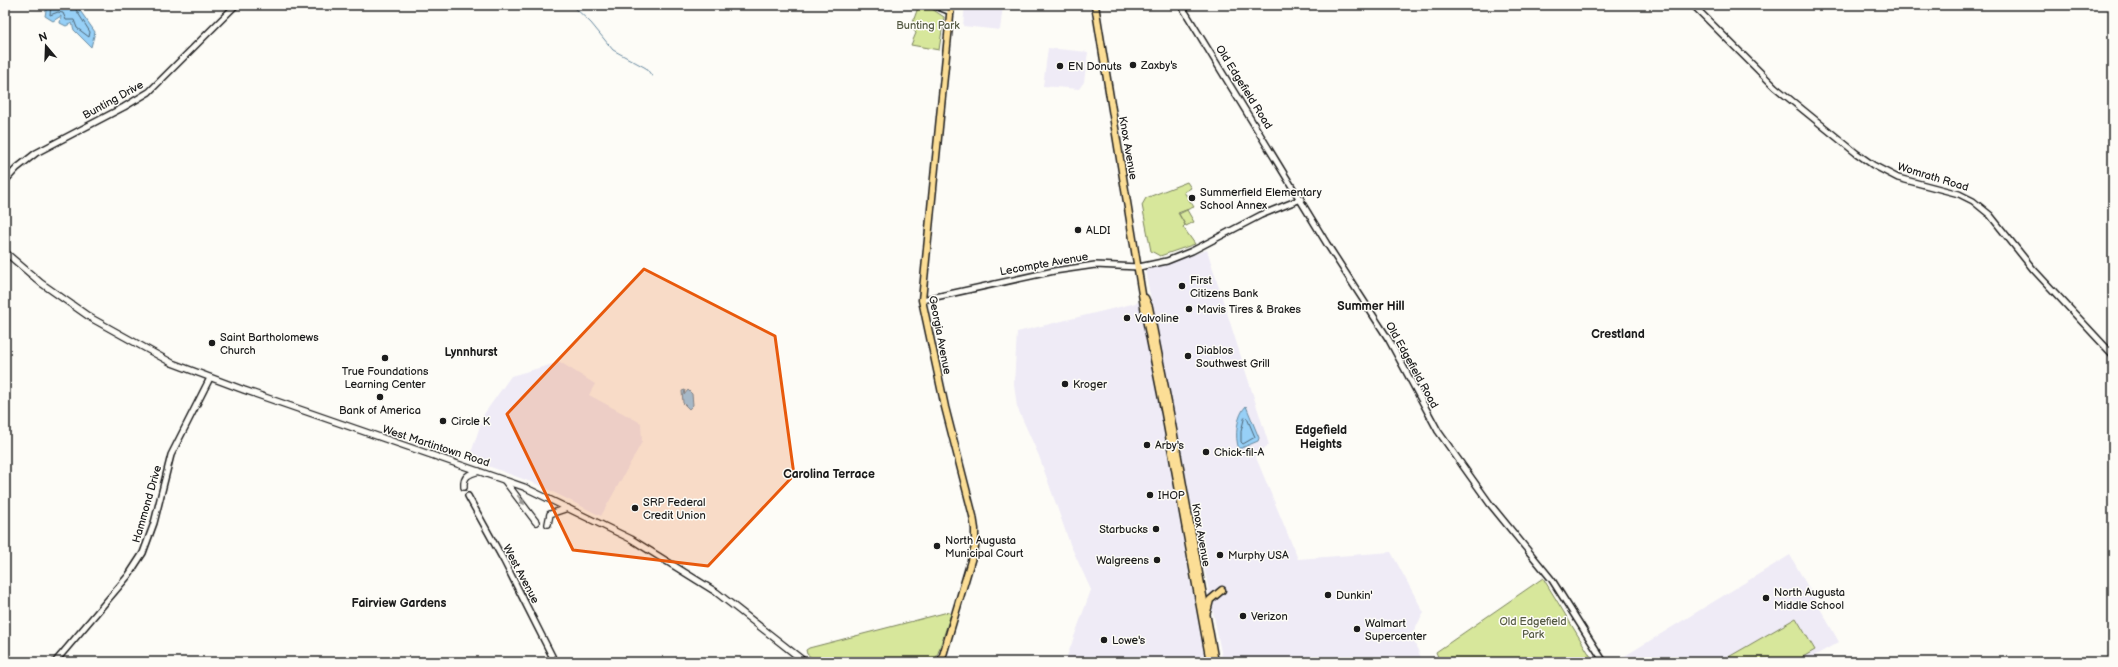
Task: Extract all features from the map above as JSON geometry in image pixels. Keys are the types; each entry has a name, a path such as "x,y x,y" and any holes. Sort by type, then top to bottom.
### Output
{"main road":[{"name":"Georgia Avenue","path":"941,662 975,548 976,536 973,516 945,407 922,300 951,5"},
{"name":"Knox Avenue","path":"1095,5 1139,267 1146,319 1165,414 1210,662"},
{"name":"West Martintown Road","path":"5,252 62,298 111,331 172,363 210,378 503,479 568,508 631,539 708,587 805,662"},
{"name":"Knox Avenue","path":"1143,294 1149,307 1170,413 1214,662"},
{"path":"464,487 463,480 466,476 480,471"},
{"path":"503,479 536,522"},
{"path":"548,524 550,514 568,508"},
{"path":"1206,618 1210,600 1222,590"}],"street":[{"name":"Bunting Drive","path":"5,181 20,165 36,153 124,107 149,92 236,5"},
{"path":"933,5 950,12"},
{"name":"Old Edgefield Road","path":"1181,5 1301,199 1327,244 1389,340 1438,431 1490,504 1552,580 1604,662"},
{"name":"Womrath Road","path":"1693,5 1776,87 1856,154 1898,178 1959,194 1973,201 1990,215 2059,298 2113,355"},
{"name":"Lecompte Avenue","path":"922,300 1054,271 1095,265 1139,267 1167,261 1192,251 1261,216 1301,199"},
{"name":"Hammond Drive","path":"55,662 128,576 143,553 154,522 171,455 210,378"},
{"name":"West Avenue","path":"468,496 514,581 555,662"}],"highlighted area":[{"path":"644,269 775,336 794,475 708,566 573,550 507,414"}],"shaded area":[{"path":"965,5 1003,6 1000,30 963,26"},
{"path":"1048,48 1088,52 1084,82 1079,89 1043,86"},
{"path":"1207,250 1269,445 1255,455 1298,559 1391,552 1424,613 1411,635 1423,662 1223,662 1145,270"},
{"path":"1140,302 1205,662 1065,662 1091,590 1070,544 1039,456 1017,407 1014,384 1017,332"},
{"path":"560,362 595,384 589,395 641,423 642,442 601,516 539,485 469,459 484,414 511,376"},
{"name":"North Augusta Middle School","path":"1790,555 1839,642 1803,662 1615,662"}],"green space":[{"name":"Bunting Park","path":"919,5 926,5 944,17 939,50 911,45 916,33 911,27"},
{"path":"1187,182 1191,188 1184,192 1194,207 1178,213 1185,225 1183,227 1195,244 1160,256 1151,251 1142,205 1146,198"},
{"path":"1187,210 1194,222 1186,226 1179,214"},
{"name":"Old Edgefield Park","path":"1543,578 1594,662 1440,662 1436,652"},
{"path":"948,612 951,614 935,662 817,662 807,654 806,650 809,648"},
{"path":"1796,618 1815,650 1794,662 1720,662"}],"water":[{"path":"47,5 76,5 95,32 91,47 74,30 72,23 66,26 60,23 61,16 53,21 45,16"},
{"path":"685,390 684,395 688,390 692,394 693,405 689,409 683,403 682,391"},
{"path":"1246,406 1259,438 1258,441 1239,449 1237,444 1237,426 1240,415"}],"waterway":[{"path":"572,5 591,23 613,50 646,68 652,76"}],"place":[{"name":"Zaxby's","path":"1133,65"},
{"name":"EN Donuts","path":"1060,66"},
{"name":"Summerfield Elementary School Annex","path":"1192,198"},
{"name":"ALDI","path":"1078,230"},
{"name":"First Citizens Bank","path":"1182,286"},
{"name":"Mavis Tires & Brakes","path":"1189,309"},
{"name":"Valvoline","path":"1127,318"},
{"name":"Saint Bartholomews Church","path":"212,343"},
{"name":"Diablos Southwest Grill","path":"1188,356"},
{"name":"True Foundations Learning Center","path":"385,358"},
{"name":"Kroger","path":"1065,384"},
{"name":"Bank of America","path":"380,397"},
{"name":"Circle K","path":"443,421"},
{"name":"Arby's","path":"1147,445"},
{"name":"Chick-fil-A","path":"1206,452"},
{"name":"IHOP","path":"1150,495"},
{"name":"SRP Federal Credit Union","path":"635,508"},
{"name":"Starbucks","path":"1156,529"},
{"name":"North Augusta Municipal Court","path":"937,546"},
{"name":"Murphy USA","path":"1220,555"},
{"name":"Walgreens","path":"1157,560"},
{"name":"Dunkin'","path":"1328,595"},
{"name":"North Augusta Middle School","path":"1766,598"},
{"name":"Verizon","path":"1243,616"},
{"name":"Walmart Supercenter","path":"1357,629"},
{"name":"Lowe's","path":"1104,640"}],"district":[{"name":"Summer Hill","path":"1371,306"},
{"name":"Crestland","path":"1618,334"},
{"name":"Lynnhurst","path":"471,352"},
{"name":"Edgefield Heights","path":"1321,437"},
{"name":"Carolina Terrace","path":"829,474"},
{"name":"Fairview Gardens","path":"399,603"}]}
